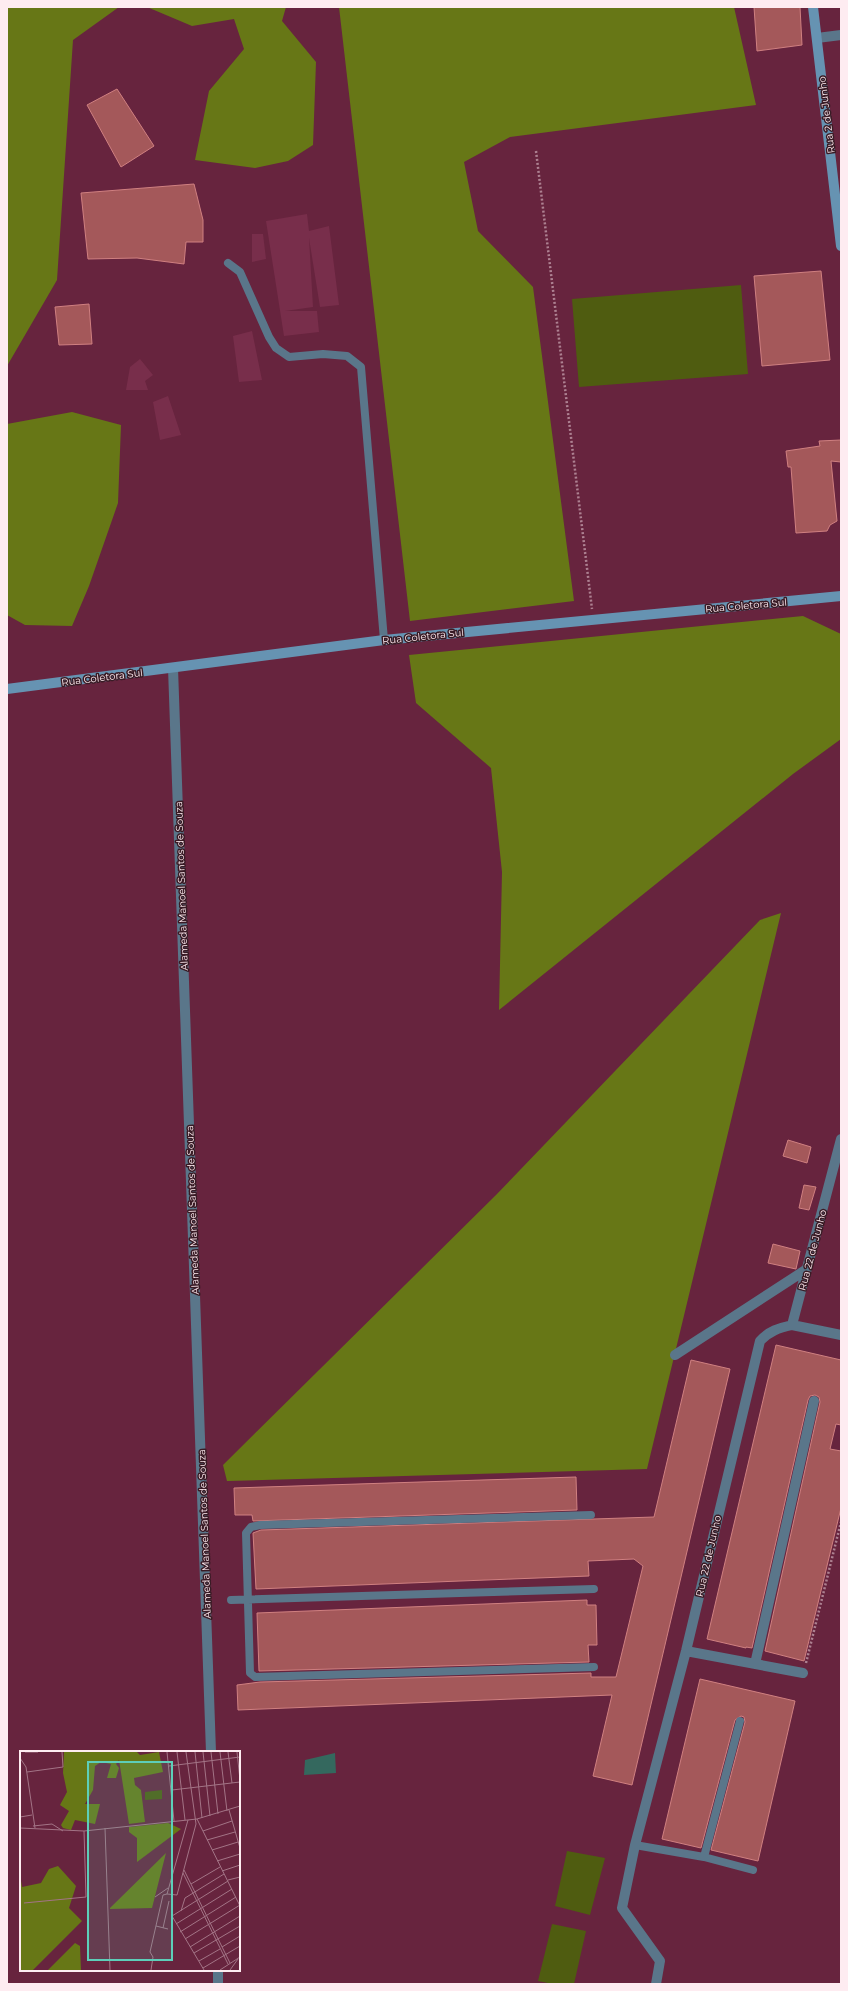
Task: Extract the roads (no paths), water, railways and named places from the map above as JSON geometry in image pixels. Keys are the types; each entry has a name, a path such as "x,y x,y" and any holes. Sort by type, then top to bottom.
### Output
{"street":[{"name":"Rua 2 de Junho","path":"813,7 841,246"},
{"path":"817,38 841,35"},
{"name":"Rua Coletora Sul","path":"7,689 384,640 841,596"},
{"name":"Alameda Manoel Santos de Souza","path":"173,668 211,1751"},
{"name":"Rua 22 de Junho","path":"656,1984 660,1961 622,1908 635,1845 686,1651 760,1341 765,1335 777,1329 792,1325 841,1139"},
{"path":"675,1355 807,1269"},
{"path":"792,1325 841,1336"},
{"path":"755,1664 814,1401"},
{"path":"686,1651 803,1673"},
{"path":"218,1971 218,1984"}],"lane":[{"path":"228,263 240,272 269,338 276,348 289,356 323,354 347,356 361,367 384,640"},
{"path":"591,1515 260,1525 251,1527 246,1533 250,1673 255,1677 594,1667"},
{"path":"230,1600 594,1589"},
{"path":"704,1857 740,1721"},
{"path":"635,1845 704,1857 753,1870"}]}
